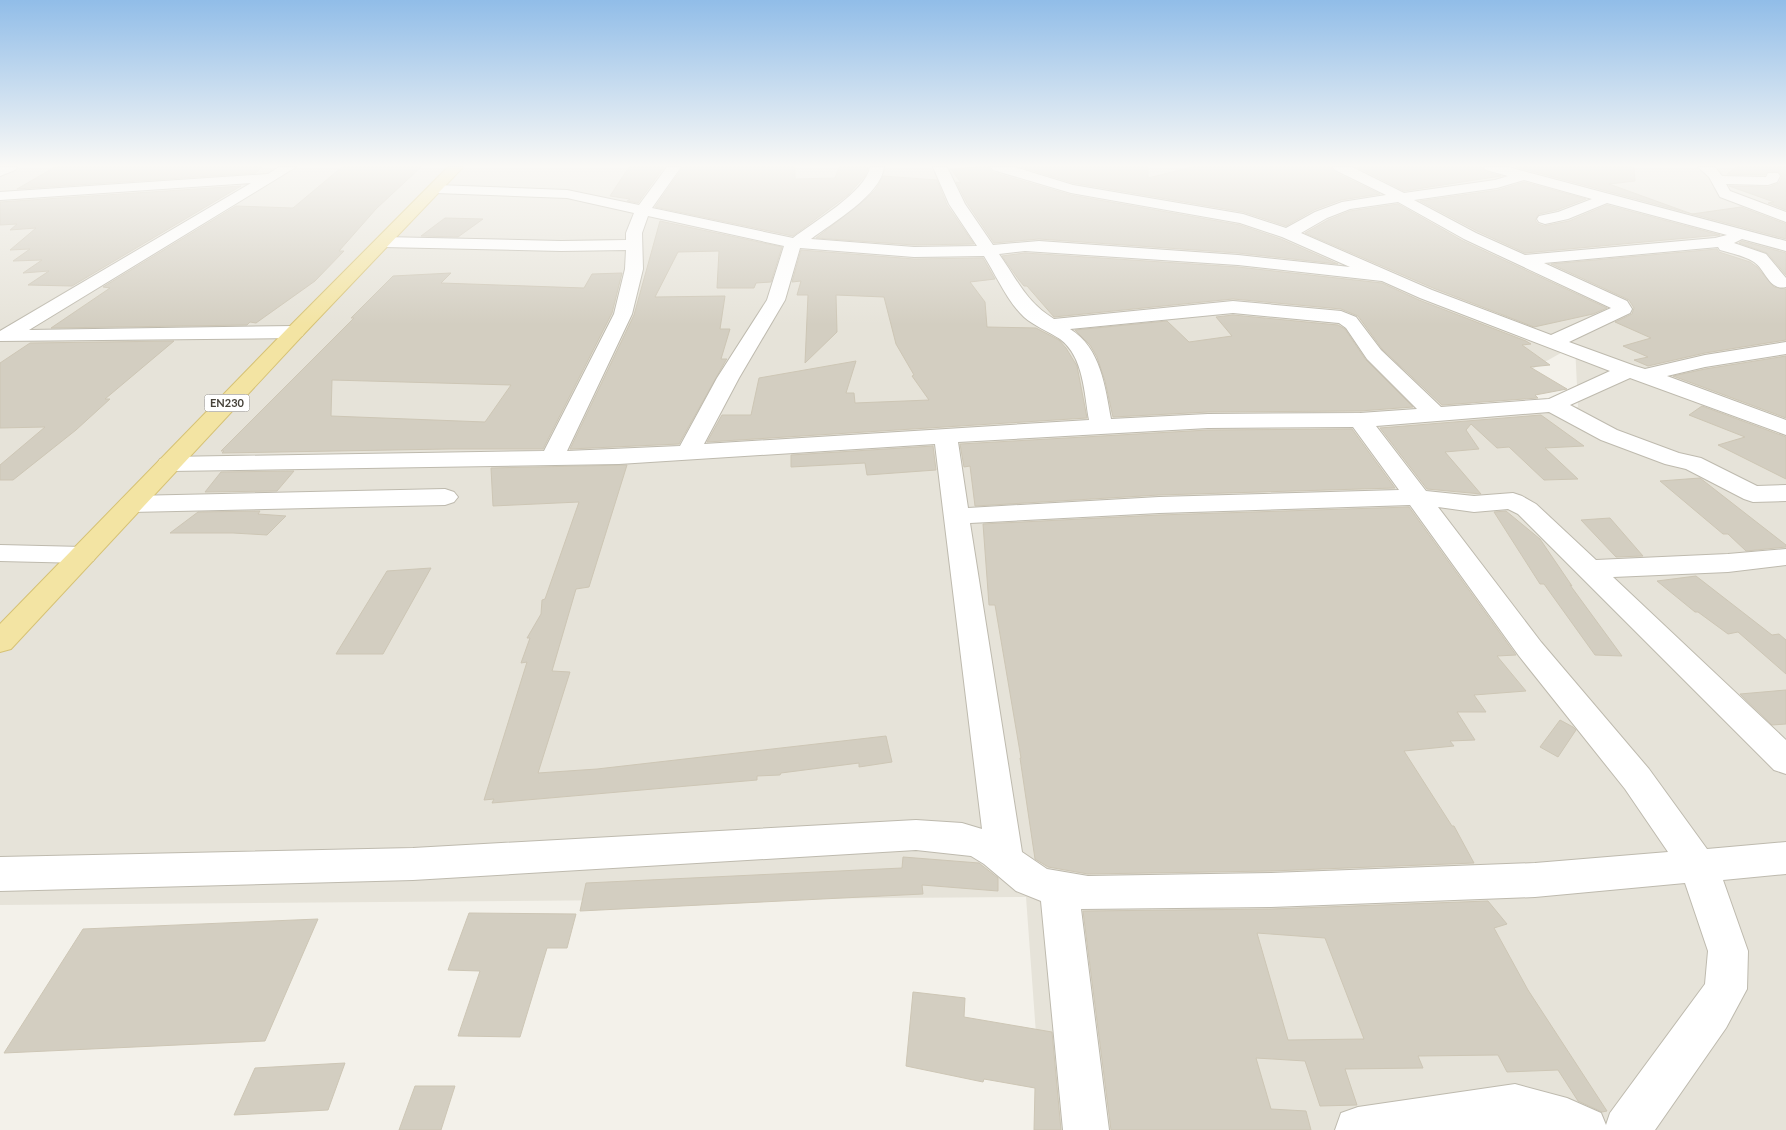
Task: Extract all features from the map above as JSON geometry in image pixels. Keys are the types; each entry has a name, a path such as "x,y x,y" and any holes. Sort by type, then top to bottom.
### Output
{"main road":[{"name":"EN230","path":"0,642 295,332 405,220"}],"street":[{"path":"2,336 201,220"},
{"path":"552,458 623,314 634,269 634,233 639,220"},
{"path":"688,220 795,243 902,252 987,251 1039,246 1238,260 1390,277"},
{"path":"688,452 728,378 776,300 795,243 829,220"},
{"path":"967,220 1009,281 1018,298 1031,313 1068,336 1080,349 1092,374 1101,426"},
{"path":"1244,220 1288,234 1426,294 1786,428"},
{"path":"1288,234 1313,220"},
{"path":"1441,220 1620,305 1623,309 1552,342"},
{"path":"1688,220 1786,246"},
{"path":"1522,260 1715,242 1786,228"},
{"path":"383,242 527,246 634,245"},
{"path":"1715,242 1760,258 1781,283"},
{"path":"1051,325 1233,307 1341,317 1352,322 1368,347 1393,374 1436,414"},
{"path":"2,336 295,332"},
{"path":"169,464 552,458 688,452 1101,426 1208,421 1360,420 1553,405 1636,373 1786,348"},
{"path":"1553,405 1609,435 1655,453 1693,463 1786,512"},
{"path":"1360,420 1530,649 1636,779 1699,867 1728,951 1726,989 1711,1013 1627,1130"},
{"path":"945,435 1005,860"},
{"path":"1754,494 1786,493"},
{"path":"956,516 1059,512 1159,505 1416,497 1474,504 1513,502 1527,509 1786,761"},
{"path":"131,504 445,498"},
{"path":"0,553 83,555"},
{"path":"1589,569 1728,563 1786,557"},
{"path":"0,874 413,864 916,835 974,841 990,848 1034,882 1059,889 1088,892 1271,890 1535,880 1786,858"},
{"path":"1059,889 1086,1130"},
{"path":"1358,1130 1515,1107 1567,1121 1584,1130"}],"shaded area":[{"path":"0,220 1786,220 1786,1130 1043,1130 1026,897 0,905","holes":["1575,345 1578,407 1456,412"]}],"building":[{"path":"0,220 184,220 72,286 28,285 49,271 23,273 42,260 13,261 30,249 10,250 36,228 10,230 17,224 0,225"},
{"path":"213,220 367,220 339,251 344,251 315,281 256,323 250,322 247,325 51,328 110,288 103,287"},
{"path":"443,220 482,220 458,237 421,236"},
{"path":"716,220 815,220 793,236"},
{"path":"839,220 957,220 974,244 914,245 816,238"},
{"path":"978,220 1210,220 1240,225 1281,239 1338,264 1238,253 1039,239 994,243"},
{"path":"1267,220 1297,220 1286,226"},
{"path":"1328,220 1426,220 1463,241 1607,308 1593,314 1534,327 1433,288 1305,233"},
{"path":"1456,220 1535,220 1538,224 1544,226 1572,220 1662,220 1720,235 1525,253"},
{"path":"1714,220 1775,220 1786,224 1786,239"},
{"path":"660,221 782,247 771,282 756,283 754,288 717,288 719,251 678,252 655,297 725,296 720,329 730,329 721,359 727,359 679,444 570,449 634,315"},
{"path":"1742,241 1786,253 1786,275 1767,253 1739,243"},
{"path":"1717,249 1719,252 1750,262 1757,267 1774,287 1786,289 1786,340 1705,353 1648,366 1634,360 1648,357 1623,346 1651,338 1615,322 1632,314 1634,308 1629,300 1551,264"},
{"path":"801,250 914,259 983,258 995,279 970,282 985,302 987,327 1036,328 1059,340 1077,366 1087,418 707,442 722,415 751,415 759,378 856,361 846,393 854,393 855,403 929,400 912,376 914,375 896,344 884,297 836,295 837,332 805,363 808,295 797,295 801,281 792,282"},
{"path":"1025,253 1238,267 1382,283 1419,300 1526,341 1531,344 1522,345 1550,365 1530,367 1567,389 1535,395 1538,398 1442,405 1382,349 1358,316 1341,309 1233,299 1054,317 1027,286 1024,286 1002,256"},
{"path":"451,273 441,283 584,288 592,274 622,273 612,313 543,449 222,453 224,451 221,451 354,318 351,318 393,276","holes":["332,380 511,385 485,422 331,416"]},
{"path":"1233,315 1338,325 1345,329 1366,360 1413,407 1360,411 1208,412 1113,417 1105,381 1097,357 1090,345 1075,330 1167,321 1189,342 1232,336 1216,317"},
{"path":"174,341 105,399 110,399 76,430 13,480 0,480 0,465 45,427 0,428 0,363 30,343"},
{"path":"1786,356 1786,418 1673,376 1705,369"},
{"path":"1702,406 1786,437 1786,479 1718,445 1745,437 1689,415"},
{"path":"1541,415 1584,446 1545,448 1578,479 1544,480 1509,447 1497,448 1471,424 1466,430 1479,449 1445,452 1481,494 1427,489 1380,428"},
{"path":"1352,429 1395,488 1159,495 975,506 970,466 964,467 960,444 1208,430"},
{"path":"933,446 936,470 867,475 865,463 791,467 791,455"},
{"path":"627,465 589,587 576,589 552,671 570,672 538,773 597,769 886,736 892,762 859,767 859,763 781,773 780,775 757,776 757,780 492,803 494,799 484,800 527,662 521,663 530,638 527,638 541,614 542,600 545,599 579,502 493,506 491,468"},
{"path":"294,471 277,491 205,492 221,472"},
{"path":"1700,478 1786,545 1786,547 1746,551 1728,534 1723,534 1660,481"},
{"path":"1409,507 1516,655 1497,656 1526,691 1474,695 1486,712 1457,712 1475,740 1450,741 1454,746 1404,751 1452,826 1454,826 1474,863 1271,871 1088,874 1048,867 1035,859 1021,758 995,605 989,605 983,524 1159,515"},
{"path":"260,511 258,514 286,516 267,535 170,533 198,512"},
{"path":"1506,511 1540,539 1572,586 1570,585 1622,656 1595,655 1544,584 1540,584 1494,512"},
{"path":"1610,518 1643,556 1616,557 1581,520"},
{"path":"431,568 383,654 336,654 387,571"},
{"path":"1696,576 1772,635 1779,634 1786,640 1786,674 1738,632 1728,634 1698,612 1695,612 1657,581"},
{"path":"1786,690 1786,724 1772,725 1740,694"},
{"path":"1560,720 1576,730 1558,757 1540,747"},
{"path":"903,857 979,863 998,878 998,891 922,885 923,894 580,911 586,883 902,868"},
{"path":"1488,901 1507,924 1494,928 1528,990 1607,1111 1602,1112 1578,1101 1558,1070 1507,1072 1498,1055 1418,1056 1423,1068 1345,1069 1357,1105 1320,1106 1305,1061 1256,1058 1271,1109 1306,1111 1311,1130 1111,1130 1083,911 1271,909","holes":["1257,933 1325,938 1364,1039 1288,1040"]},
{"path":"469,913 576,914 567,948 547,948 520,1037 458,1036 480,971 448,970"},
{"path":"318,919 265,1041 4,1053 83,929"},
{"path":"913,992 965,998 964,1017 1052,1032 1061,1130 1034,1130 1035,1088 984,1079 983,1082 906,1066"},
{"path":"345,1063 328,1110 234,1115 255,1068"},
{"path":"415,1086 455,1086 441,1130 399,1130"}]}
